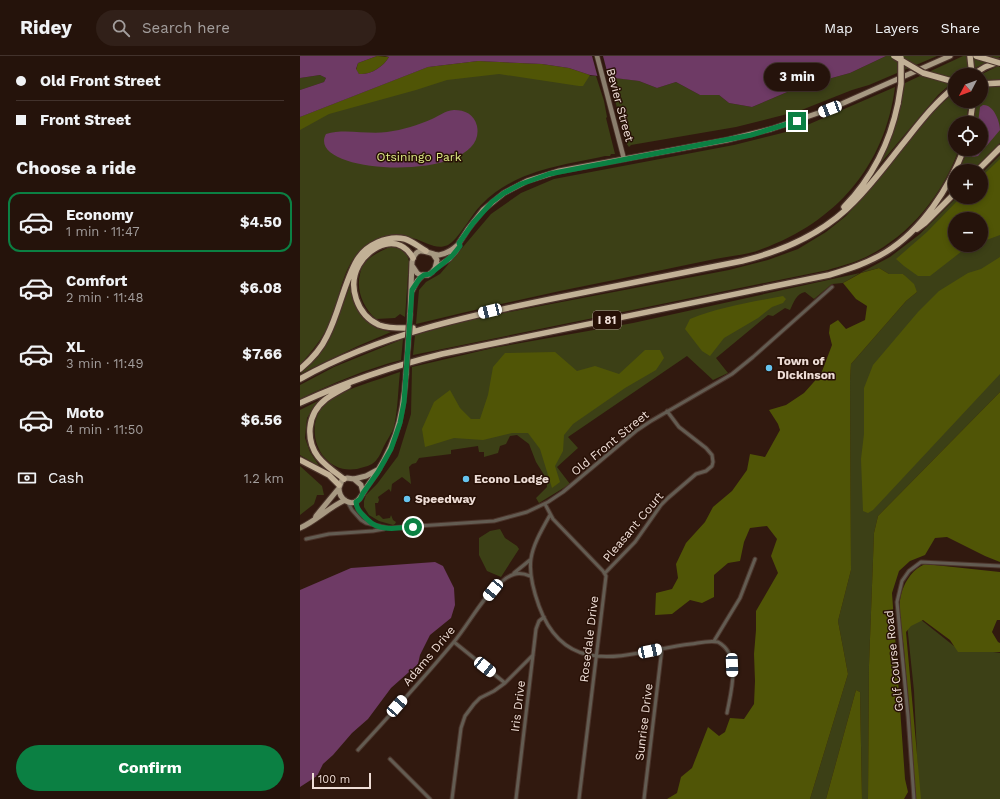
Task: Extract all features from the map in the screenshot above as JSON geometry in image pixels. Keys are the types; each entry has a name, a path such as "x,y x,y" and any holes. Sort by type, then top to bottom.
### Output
{"highway":[{"path":"894,56 923,73 948,80"},
{"path":"821,227 848,203 870,174 888,138 898,103 901,84 900,56"},
{"path":"970,56 971,68"},
{"path":"976,56 1000,62"},
{"path":"983,68 1000,62"},
{"path":"988,84 1000,83"},
{"path":"300,380 327,365 360,351 429,327 498,310 742,261 783,248 803,239 845,211 859,197 929,111 948,93"},
{"path":"984,164 1000,148"},
{"name":"I 81","path":"300,403 365,376 417,360 470,347 829,275 856,267 894,247 910,233 933,207 946,189 961,156"},
{"path":"910,233 925,223 948,200"},
{"path":"300,369 319,350 326,338 334,321 353,268 363,253 379,242 392,238 403,238 426,251"},
{"path":"413,258 406,248 396,244 387,243 369,253 356,271 354,284 355,297 364,313 380,325 392,328 429,327"},
{"path":"344,479 326,466 315,454 310,442 310,426 315,411 327,398 365,376"},
{"path":"300,460 327,474 339,487"}],"main road":[{"name":"Bevier Street","path":"597,56 624,159"},
{"path":"300,528 318,518 332,506 346,501 356,502 360,499 391,449 400,423 404,402 413,258 419,252 426,251 440,255 446,253 459,243 483,210 504,193 521,184 559,171 751,135 786,125 830,109 950,56"},
{"path":"413,267 417,273 424,275 430,274 435,268 452,256 460,246 459,243"},
{"path":"433,254 437,260 435,268"},
{"path":"412,290 417,281 424,275"},
{"path":"315,519 344,479 354,479 366,476 379,469"},
{"path":"354,479 361,485 363,493"},
{"path":"339,487 340,495 346,501"}],"street":[{"name":"Old Front Street","path":"306,539 329,534 373,531 388,528 494,521 528,512 545,504 577,482 636,431 667,411 732,374 832,287"},
{"name":"Pleasant Court","path":"605,573 635,542 668,498 696,474 706,471 712,466 712,455 706,448 679,427 667,411"},
{"name":"Old Front Street","path":"346,501 357,517 366,522 388,528"},
{"path":"356,502 359,512 370,523"},
{"path":"545,504 550,515 605,573"},
{"path":"550,515 537,538 530,560 530,576 536,598 550,628 566,644 582,654 596,657 625,656 662,648 714,641 722,644 727,649 732,665 732,682 727,713"},
{"path":"714,641 740,598 755,558"},
{"name":"Adams Drive","path":"358,750 454,642 493,590 530,560"},
{"name":"Golf Course Road","path":"914,799 902,646 897,608 899,589 909,572 921,562 1000,566"},
{"path":"512,574 523,573 530,576"},
{"name":"Rosedale Drive","path":"579,799 606,576 605,573"},
{"name":"Iris Drive","path":"516,799 537,626 544,617"},
{"path":"454,642 505,683"},
{"name":"Sunrise Drive","path":"644,799 662,648"},
{"path":"452,799 461,728 465,716 480,698 494,691 505,683 533,656"},
{"path":"390,759 430,799"}],"green space":[{"path":"886,56 937,56 869,85 852,90 799,111 736,127 631,145 629,147 626,143 609,77 639,81 657,88 676,82 700,95 719,95 729,103 752,107 799,87 850,73"},
{"path":"963,56 1000,56 975,68 948,68 948,86 938,95 880,164 895,124 905,83"},
{"path":"998,66 1000,67 1000,143 988,155 988,116 974,116 976,108 988,108 988,71"},
{"name":"Otsiningo Park","path":"428,67 596,76 604,101 606,118 615,154 539,171 508,184 494,193 477,209 456,238 448,245 440,247 415,239 392,237 380,238 365,246 349,267 330,323 324,334 300,365 300,117"},
{"path":"320,75 326,78 324,82 300,90 300,78"},
{"path":"895,87 889,116 880,142 868,166 852,188 834,207 813,223 789,238 751,253 564,290 416,324 419,290 426,282 440,274 491,214 521,193 554,179 734,145 798,129"},
{"path":"948,98 948,108 968,108 967,116 948,116 948,156 956,156 953,164 948,164 948,174 934,198 910,226 882,248 866,257 828,270 413,355 415,335 472,319 729,270 768,260 798,249 826,232 846,216 935,110"},
{"path":"1000,155 1000,392 878,516 874,533 869,665 868,799 862,799 860,692 856,690 826,799 810,799 848,674 838,621 851,570 851,364 906,301 917,292 903,274 889,274 879,268 860,273 890,257 920,234 950,204 988,204 988,167"},
{"path":"965,156 987,156 980,164 962,164"},
{"path":"389,247 400,247 406,252 409,261 405,317 400,314 395,318 376,319 367,310 364,304 359,286 360,274 362,266 368,259"},
{"path":"860,273 843,283 832,284 814,299 805,292 802,293 796,299 790,310 785,308 773,316 768,315 716,358 728,373 713,380 687,356 568,437 578,448 557,467 570,484 539,503 536,498 547,487 546,478 536,462 529,444 517,435 510,436 506,444 500,446 498,453 484,457 484,452 479,452 478,446 451,450 451,454 419,458 416,463 409,467 411,484 402,477 392,484 391,492 389,489 378,497 378,503 375,503 376,516 379,515 383,519 390,518 391,515 393,520 396,522 395,524 393,525 379,521 369,515 364,507 366,495 377,484 398,456 411,414 412,367 493,348 633,323"},
{"path":"351,283 353,300 362,315 376,328 391,332 300,374 323,350 332,334"},
{"path":"403,339 401,360 350,377 300,399 300,385 334,367"},
{"path":"400,372 394,427 376,460 368,466 350,470 338,467 328,461 320,452 316,440 315,428 317,416 324,404 339,394"},
{"path":"318,401 307,418 305,438 310,452 320,467 300,455 300,410"},
{"path":"300,466 322,486 324,495 317,495 314,504 300,515"},
{"path":"500,529 505,538 519,549 501,577 487,571 479,555 479,538 490,531"},
{"path":"920,619 954,646 1000,653 1000,799 919,799 914,691 907,624"}],"shaded area":[{"path":"300,56 377,56 358,63 356,69 359,74 363,74 372,72 380,67 389,57 385,56 886,56 850,73 799,87 752,107 729,103 719,95 700,95 676,82 657,88 639,81 590,75 569,68 542,64 478,61 428,67 300,117 300,90 324,82 326,78 320,75 300,78"},
{"path":"377,56 389,57 376,70 359,74 356,70 358,63"},
{"path":"478,61 542,64 569,68 590,75 583,86 499,74 447,80 329,114 300,130 300,117 428,67"},
{"path":"988,106 993,110 999,122 1000,130 988,144 988,116 979,116 980,108 988,108"},
{"path":"454,110 465,112 474,118 477,126 473,145 455,158 428,165 397,168 367,165 342,159 326,148 326,134 334,132 379,133 405,129 432,119 445,112"},
{"path":"1000,159 1000,235 988,239 988,212 948,212 948,252 961,252 930,276 918,276 896,259 927,232 954,204 988,204 988,170"},
{"path":"1000,257 1000,374 873,510 868,513 863,511 861,459 864,434 864,388 873,365 918,312 939,291 968,273 981,269"},
{"path":"879,268 889,274 903,274 914,284 917,292 906,301 851,364 851,570 838,621 848,674 810,799 667,799 677,793 681,777 692,768 708,727 719,736 725,732 730,718 744,719 754,704 756,611 778,573 771,556 777,539 767,526 750,528 744,542 740,561 728,563 714,575 714,597 702,603 690,600 672,614 655,615 656,593 672,589 678,578 676,564 686,543 705,522 713,507 732,491 747,470 750,454 765,457 780,430 769,410 786,405 804,393 821,374 832,345 829,333 830,325 838,320 846,329 865,320 867,306 856,299 843,283 861,273"},
{"path":"783,296 786,299 783,303 772,307 758,318 724,338 710,356 702,351 685,329 690,319 701,315 736,305"},
{"path":"645,350 660,350 664,358 656,370 625,388 573,424 564,435 563,451 555,466 560,482 552,488 540,449 528,433 512,433 483,440 454,438 425,447 422,429 434,402 450,390 460,408 471,419 480,419 488,395 493,367 505,353 555,352 577,371 595,366 619,374"},
{"path":"1000,392 1000,562 947,537 935,538 925,555 910,561 899,571 892,593 905,779 908,792 904,799 868,799 869,665 874,533 878,516"},
{"path":"435,562 443,566 454,588 455,605 451,618 430,635 420,655 418,664 391,688 368,719 352,733 323,764 317,776 300,787 300,590 351,568"},
{"path":"925,564 1000,572 1000,620 997,620 992,632 1000,643 1000,652 958,652 950,640 923,620 911,626 906,632 921,799 916,799 904,649 900,620 900,598 908,579 917,569"},
{"path":"856,690 860,692 862,799 826,799"}],"pier":[{"path":"592,56 603,56 609,79 598,78"}],"place":[{"name":"Town of Dickinson","path":"769,368"},
{"name":"Econo Lodge","path":"466,479"},
{"name":"Speedway","path":"407,499"}],"route":[{"path":"413,527 383,528 370,523 359,512 356,502 360,499 378,472 391,449 400,423 404,402 412,290 420,278 424,275 430,274 435,268 445,263 452,256 460,246 459,243 468,229 483,210 504,193 515,187 527,181 559,171 751,135 797,121"}]}
